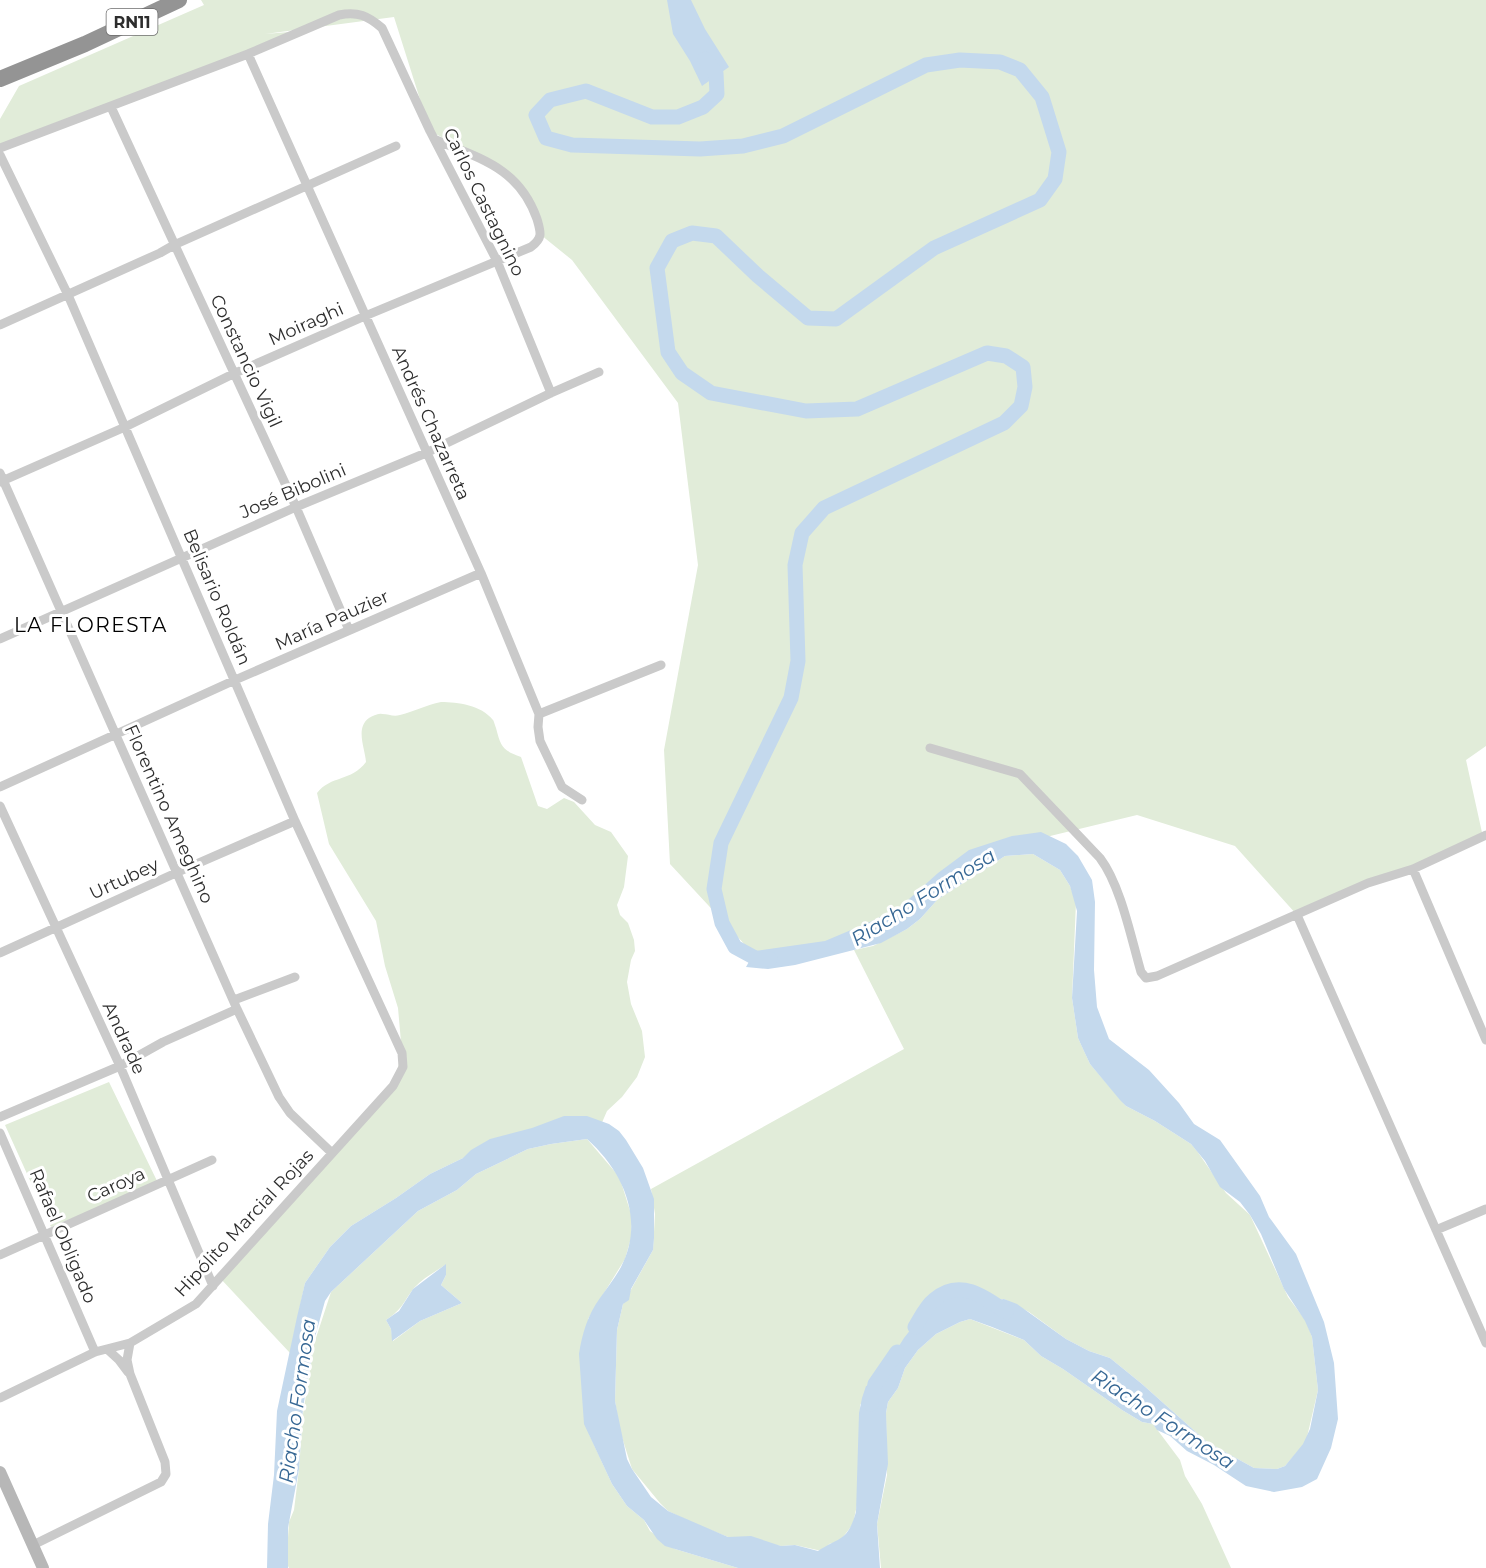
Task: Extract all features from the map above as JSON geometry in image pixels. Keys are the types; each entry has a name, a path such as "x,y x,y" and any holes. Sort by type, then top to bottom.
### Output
{"highway":[{"name":"RN11","path":"0,79 86,44 179,0"},
{"path":"0,72 35,65"}],"main road":[{"path":"0,1472 43,1568"}],"street":[{"name":"Carlos Castagnino","path":"248,54 339,15 352,12 372,19 382,28 497,261 551,393"},
{"path":"0,148 248,54"},
{"name":"Andrés Chazarreta","path":"248,54 481,573 539,714 540,741 562,787 582,800"},
{"name":"Constancio Vigil","path":"111,107 296,507 349,630"},
{"name":"Moiraghi","path":"1,478 125,427 233,374 531,247 538,242 541,235 532,206 514,180 491,162 436,140"},
{"path":"0,325 396,146"},
{"name":"Belisario Roldán","path":"0,155 68,295 295,821 402,1053"},
{"name":"José Bibolini","path":"0,639 296,507 426,453 599,372"},
{"name":"Florentino Ameghino","path":"1,478 235,1004 290,1113 332,1153"},
{"name":"María Pauzier","path":"0,787 235,680 481,573"},
{"path":"539,714 661,665"},
{"path":"930,748 1020,774 1100,858 1108,869 1114,884 1142,972 1146,978 1157,976 1368,883 1413,869 1486,836"},
{"name":"Andrade","path":"0,806 120,1066 213,1286"},
{"name":"Urtubey","path":"0,954 177,872 295,821"},
{"path":"1413,869 1486,1040"},
{"path":"1297,915 1485,1338"},
{"path":"0,1117 120,1066 235,1004 295,976"},
{"name":"Hipólito Marcial Rojas","path":"0,1398 95,1352 130,1343 196,1304 393,1086 403,1067 402,1053"},
{"name":"Rafael Obligado","path":"0,1133 95,1352"},
{"name":"Caroya","path":"0,1255 212,1160"},
{"path":"1436,1230 1486,1209"},
{"path":"33,1545 161,1482 166,1474 165,1462 130,1374 128,1360 130,1343"},
{"path":"107,1349 130,1374"}],"green space":[{"path":"201,0 1486,0 1486,746 1466,760 1483,837 1297,915 1235,846 1137,815 1005,847 885,926 759,960 670,864 664,750 698,565 678,403 572,260 541,235 532,206 502,169 430,131 394,17 265,34 301,31 0,148 0,119 19,86 204,5"},
{"path":"441,702 469,705 488,715 493,721 503,747 521,757 538,806 547,809 564,798 574,802 595,825 611,832 628,856 624,887 617,905 620,915 628,923 634,940 635,951 627,982 631,1004 642,1031 645,1057 637,1077 622,1097 607,1111 597,1134 463,1158 430,1174 351,1226 330,1247 305,1283 290,1353 220,1278 393,1086 402,1053 398,1008 385,966 376,921 329,844 317,793 328,783 354,773 366,762 362,727 369,718 379,714 400,715"},
{"path":"1033,854 1060,870 1076,902 1072,998 1078,1038 1090,1064 1126,1106 1155,1121 1191,1144 1197,1151 1226,1193 1250,1215 1288,1297 1306,1321 1312,1337 1318,1390 1304,1444 1285,1466 1277,1469 1254,1468 1207,1442 1110,1358 1089,1351 1066,1339 1029,1312 1004,1299 990,1301 956,1288 934,1300 860,1405 858,1500 853,1524 840,1541 829,1544 826,1552 795,1545 781,1546 728,1537 668,1511 632,1469 620,1431 615,1401 617,1330 623,1304 653,1250 655,1214 651,1189 904,1049 854,950 873,946 907,929 920,919 938,899 1005,856"},
{"path":"109,1082 158,1183 51,1227 5,1125"},
{"path":"587,1139 616,1173 632,1217 631,1238 625,1259 588,1319 589,1434 612,1484 627,1506 644,1520 650,1531 675,1549 738,1568 289,1568 287,1553 289,1522 294,1510 303,1414 314,1344 331,1292 418,1211 457,1190 476,1174 528,1149","holes":["445,1265 446,1275 441,1285 462,1303 420,1321 393,1341 391,1329 386,1320 399,1309 414,1288 425,1278"]},
{"path":"970,1319 1024,1340 1041,1356 1122,1410 1142,1422 1153,1424 1180,1460 1185,1476 1202,1504 1231,1568 881,1568 877,1524 887,1475 886,1413 888,1402 898,1388 905,1368 918,1350 936,1334"}],"water":[{"path":"667,0 691,0 705,29 729,67 702,86 673,34"},
{"path":"1041,832 1066,844 1078,856 1092,880 1095,902 1094,970 1097,1007 1109,1039 1149,1070 1179,1103 1194,1124 1220,1140 1260,1196 1269,1217 1296,1254 1324,1322 1334,1363 1338,1419 1331,1448 1317,1479 1302,1487 1274,1492 1246,1486 1187,1451 1170,1436 1157,1430 1153,1424 1142,1422 1122,1410 1041,1356 1024,1340 970,1319 936,1334 918,1350 905,1368 898,1388 888,1402 886,1413 888,1464 877,1524 880,1568 738,1568 665,1546 657,1539 644,1520 627,1506 612,1484 584,1424 579,1354 582,1339 592,1311 621,1267 628,1250 631,1232 631,1215 620,1182 611,1166 587,1139 528,1149 476,1174 457,1190 418,1211 331,1292 325,1301 315,1337 303,1408 299,1469 288,1528 288,1568 267,1568 277,1411 305,1283 330,1247 351,1226 430,1174 463,1158 471,1150 490,1139 532,1128 564,1116 587,1116 609,1124 619,1131 643,1168 654,1199 653,1250 631,1289 629,1300 623,1304 617,1330 615,1401 627,1459 651,1497 668,1511 728,1537 751,1536 781,1546 795,1545 818,1551 842,1537 853,1522 856,1512 859,1413 866,1386 875,1384 904,1338 934,1300 971,1292 980,1294 990,1301 1004,1299 1017,1304 1066,1339 1089,1351 1110,1358 1207,1442 1254,1468 1277,1469 1285,1466 1303,1444 1310,1429 1318,1390 1312,1337 1305,1321 1284,1289 1261,1234 1240,1202 1220,1187 1205,1161 1191,1144 1126,1106 1090,1064 1078,1038 1072,998 1077,911 1070,886 1060,870 1033,854 1005,856 938,899 920,919 907,929 881,943 795,965 768,969 746,967 755,951 825,941 899,908 938,873 969,850 1012,836"},
{"path":"446,1264 446,1275 441,1285 462,1303 420,1321 392,1341 391,1329 386,1320 399,1311 413,1289"}],"waterway":[{"name":"Riacho Formosa","path":"705,59 716,73 717,94 703,107 678,117 652,117 586,91 550,100 536,115 546,138 572,145 700,149 743,146 783,136 926,65 960,60 1000,62 1020,70 1042,97 1059,152 1055,179 1040,200 934,248 836,319 808,318 758,276 716,236 692,233 672,241 657,268 668,352 682,373 711,393 806,411 857,409 987,353 1006,356 1023,367 1025,387 1021,406 1004,423 824,508 802,533 795,565 798,661 791,698 721,843 714,889 722,923 735,947 759,960 770,959"},
{"name":"Riacho Formosa","path":"915,1327 931,1303 953,1290 980,1295 1006,1312"},
{"name":"Riacho Formosa","path":"871,1404 875,1384 897,1352"}],"district":[{"name":"LA FLORESTA","path":"91,625"}]}
